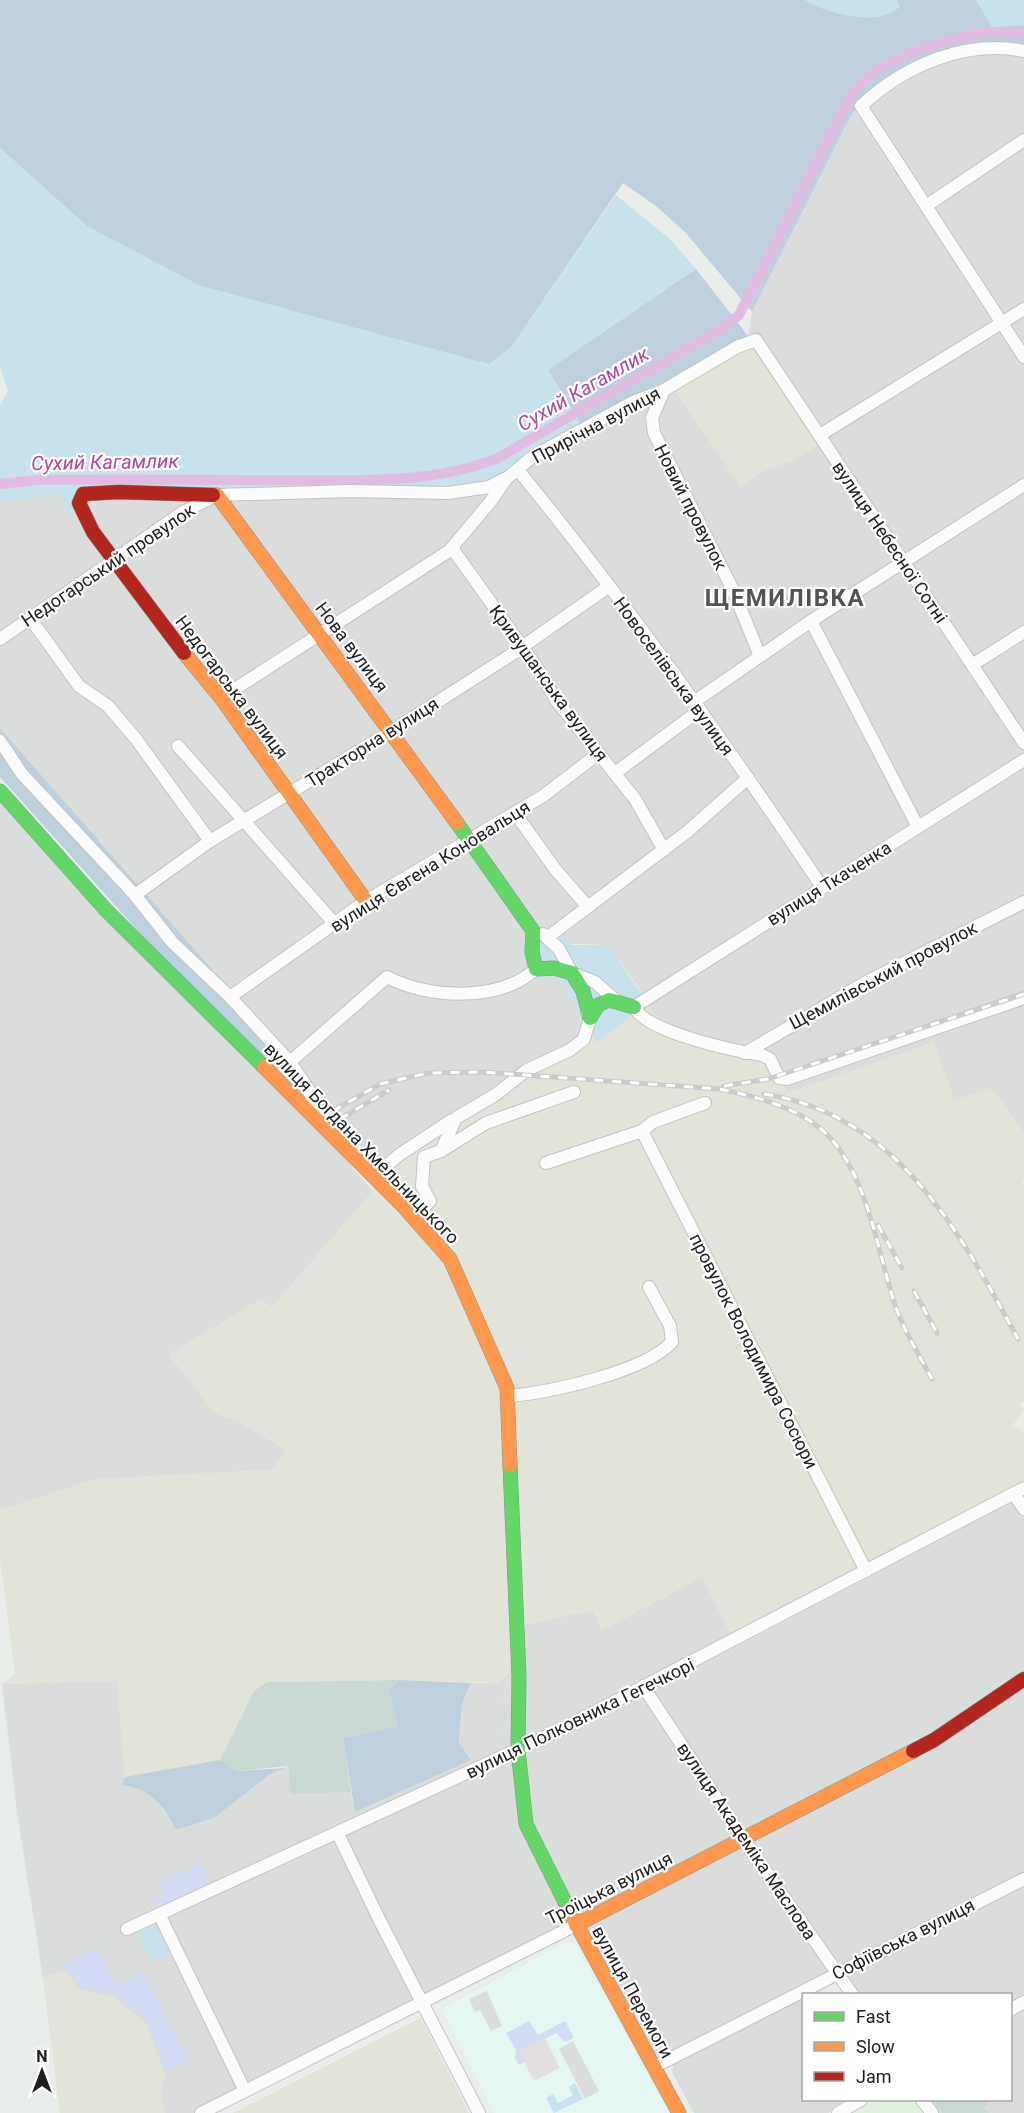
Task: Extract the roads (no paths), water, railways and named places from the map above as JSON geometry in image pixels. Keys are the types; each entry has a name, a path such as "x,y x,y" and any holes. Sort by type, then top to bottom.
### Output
{"main road":[{"name":"Недогарська вулиця","path":"217,495 119,492 83,494 79,502 82,516 169,634 221,698 366,901"},
{"name":"Нова вулиця","path":"217,495 265,556 319,635 392,731 533,931"},
{"name":"вулиця Богдана Хмельницького","path":"0,791 106,910 414,1218 450,1259 507,1388 519,1676 518,1750"},
{"path":"533,931 532,952 536,969 554,968 572,973 584,990 590,1018"},
{"path":"590,1018 600,1003 613,998 634,1007"},
{"name":"Троїцька вулиця","path":"576,1925 934,1740 1024,1679"},
{"name":"вулиця Перемоги","path":"518,1750 526,1824 576,1925 679,2113"}],"street":[{"path":"1024,51 1001,46 961,51 908,72 883,85 861,106 1024,357"},
{"path":"926,207 1024,140"},
{"path":"820,435 1024,309"},
{"name":"вулиця Небесної Сотні","path":"756,340 1024,743"},
{"name":"Прирічна вулиця","path":"221,698 452,548 506,479 532,457 633,402 664,390 737,347 756,340"},
{"name":"Новий провулок","path":"664,390 652,418 654,433 733,590 760,656"},
{"name":"Новоселівська вулиця","path":"518,470 697,706 822,887"},
{"path":"217,495 350,491 448,493 489,487 506,479"},
{"path":"615,773 760,656 1024,485"},
{"name":"Недогарський провулок","path":"0,639 183,512 217,495"},
{"name":"Кривушанська вулиця","path":"452,548 522,647 556,700 615,773 651,824 664,850"},
{"name":"Тракторна вулиця","path":"135,895 210,841 392,731 522,647 608,587"},
{"path":"30,618 79,686 108,706 136,739 210,841"},
{"path":"811,621 918,827"},
{"path":"972,665 1024,632"},
{"path":"0,741 29,782 135,895 172,942 230,997 290,1062 309,1090 318,1121"},
{"path":"178,746 334,923"},
{"name":"вулиця Євгена Коновальця","path":"230,997 366,901 515,813 598,754"},
{"name":"вулиця Ткаченка","path":"634,1007 1024,760"},
{"path":"548,937 664,850 748,778"},
{"path":"515,813 555,869 588,907"},
{"name":"Щемилівський провулок","path":"745,1053 868,981 1024,902"},
{"path":"533,931 548,937 572,973 595,982 613,998"},
{"path":"373,1177 399,1155 495,1095 527,1070 570,1050 584,1039 590,1018 574,989 554,968"},
{"path":"290,1062 387,976 404,985 435,993 464,994 525,979 536,969"},
{"path":"634,1007 638,1014 674,1032 711,1045 770,1059 778,1078 787,1079 1024,998"},
{"path":"424,1157 441,1151 486,1123 574,1092"},
{"path":"546,1163 642,1131 653,1122 705,1103"},
{"path":"441,1151 456,1118"},
{"name":"провулок Володимира Сосюри","path":"642,1131 866,1571"},
{"path":"414,1218 430,1201 422,1186 426,1137"},
{"path":"507,1396 538,1394 573,1385 648,1360 664,1352 672,1342 670,1326 649,1287"},
{"path":"1019,1491 1024,1509"},
{"name":"вулиця Полковника Гегечкорі","path":"127,1929 518,1750 1019,1491"},
{"name":"вулиця Академіка Маслова","path":"643,1686 744,1840 851,1993"},
{"path":"338,1834 378,1919 479,2113"},
{"name":"Софіївська вулиця","path":"654,2067 836,1972 1024,1879"},
{"path":"159,1914 245,2091"},
{"name":"Троїцька вулиця","path":"203,2113 576,1925"},
{"path":"838,2113 859,2101"},
{"path":"923,2101 932,2113"}],"waterway":[{"name":"Сухий Кагамлик","path":"0,484 36,480 389,479 444,473 496,459 721,329 739,315 841,114 864,80 883,66 901,57 944,42 987,33 1024,34"}],"railway":[{"path":"724,1086 768,1079 1024,994"},
{"path":"333,1111 380,1084 428,1073 483,1072 719,1089 786,1108 821,1129 837,1146 849,1165 868,1211 895,1305 932,1379"},
{"path":"340,1119 389,1090"},
{"path":"764,1094 811,1106 852,1126 888,1152 919,1184 947,1220 973,1258 1018,1339"},
{"path":"878,1225 902,1268"},
{"path":"914,1291 937,1333"}],"district":[{"name":"ЩЕМИЛІВКА","path":"785,598"}]}
